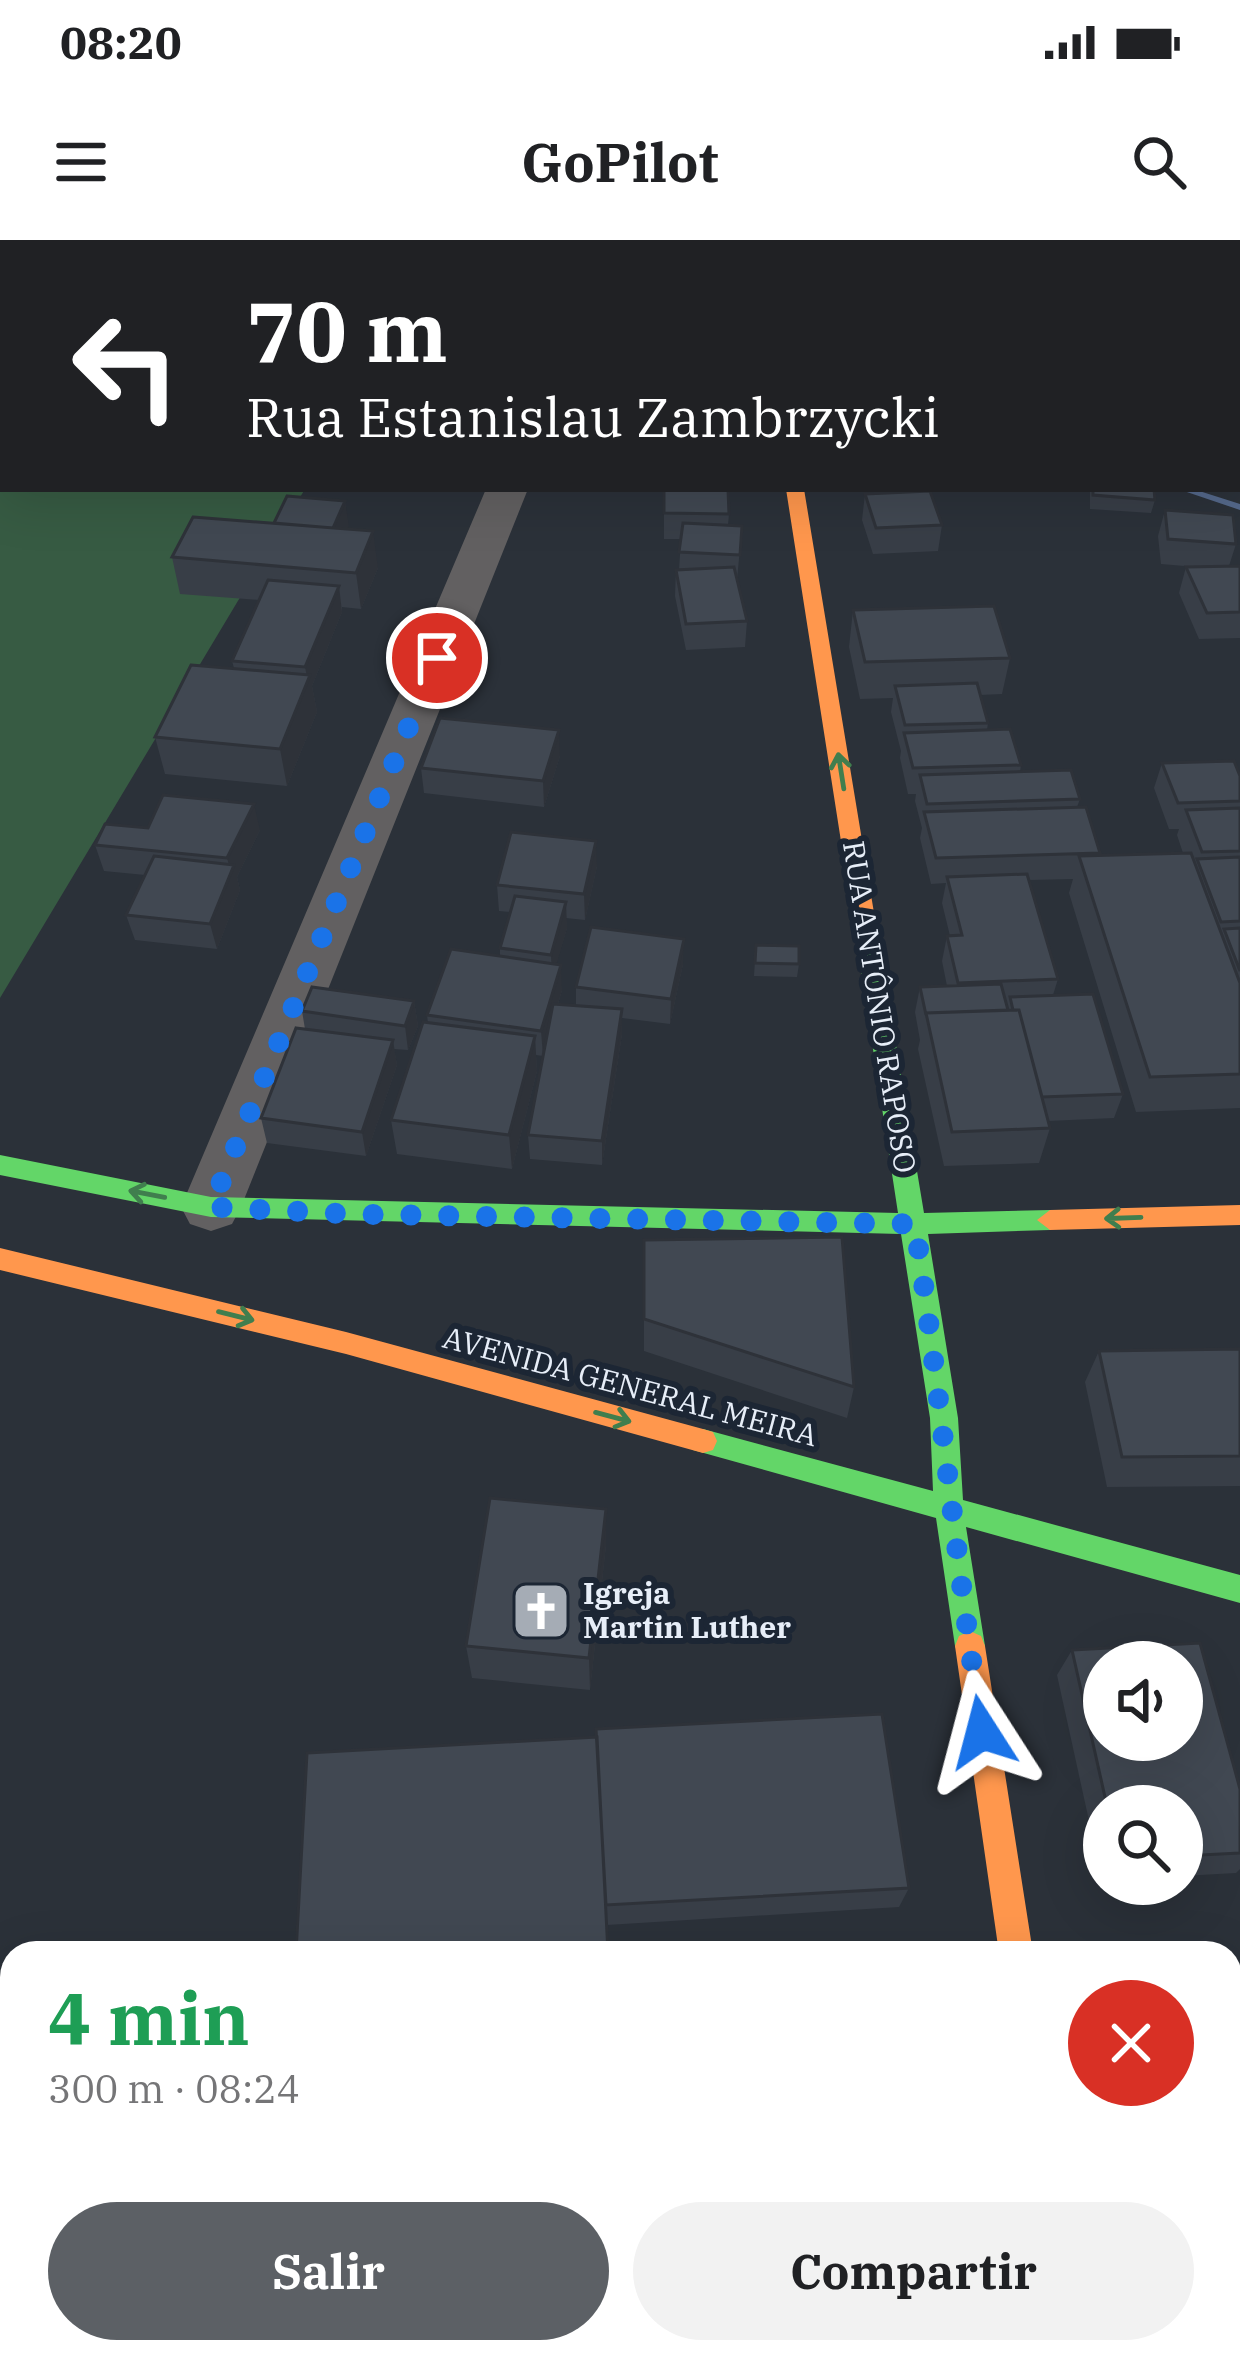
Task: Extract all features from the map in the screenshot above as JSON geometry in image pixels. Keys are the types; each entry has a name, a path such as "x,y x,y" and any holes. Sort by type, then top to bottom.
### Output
{"main road":[{"name":"RUA ANTÔNIO RAPOSO","path":"795,492 915,1224 944,1418 949,1510 1014,1941"},
{"path":"0,1165 211,1207 352,1214 915,1224 1240,1215"},
{"name":"AVENIDA GENERAL MEIRA","path":"0,1259 346,1343 1240,1589"},
{"path":"914,1437 944,1418"},
{"path":"802,1469 859,1454"}],"street":[{"path":"211,1207 506,492"}],"green space":[{"path":"0,492 303,492 0,998"}],"building":[{"path":"664,492 728,492 729,514 664,513"},
{"path":"930,492 942,525 876,528 865,494"},
{"path":"1154,492 1155,500 1093,495"},
{"path":"287,496 345,501 333,528 274,523"},
{"path":"1165,510 1233,515 1236,544 1168,539"},
{"path":"193,517 373,531 356,573 172,557"},
{"path":"683,523 742,526 740,555 679,552"},
{"path":"1240,566 1240,612 1207,613 1186,567"},
{"path":"734,567 747,621 686,624 676,570"},
{"path":"268,580 339,586 305,667 232,661"},
{"path":"994,606 1010,658 865,662 853,610"},
{"path":"191,665 310,675 280,749 155,737"},
{"path":"977,683 988,723 905,725 895,686"},
{"path":"440,718 559,730 543,781 421,768"},
{"path":"1010,729 1021,765 913,768 904,733"},
{"path":"1234,761 1240,776 1240,801 1178,803 1162,763"},
{"path":"1071,770 1080,799 927,804 920,775"},
{"path":"163,795 254,804 227,858 95,845 105,824 148,828"},
{"path":"1086,807 1100,853 936,858 924,812"},
{"path":"1240,808 1240,851 1202,852 1186,810"},
{"path":"511,832 596,841 584,894 497,885"},
{"path":"1191,853 1240,983 1240,1074 1150,1077 1079,856"},
{"path":"154,856 234,865 210,924 126,915"},
{"path":"1240,857 1240,921 1221,922 1197,859"},
{"path":"1027,874 1058,979 958,983 947,936 962,935 947,877"},
{"path":"515,896 566,902 551,955 500,948"},
{"path":"591,927 684,939 671,999 576,987"},
{"path":"1240,928 1240,971 1224,929"},
{"path":"756,945 799,946 799,964 755,963"},
{"path":"451,949 561,965 541,1031 427,1015"},
{"path":"1001,984 1008,1010 926,1015 920,987"},
{"path":"312,987 414,1001 405,1026 302,1011"},
{"path":"1093,994 1123,1094 1042,1097 1019,1010 1013,1010 1010,997"},
{"path":"553,1004 622,1009 602,1141 528,1135"},
{"path":"1019,1010 1050,1128 952,1132 926,1013"},
{"path":"423,1022 535,1036 509,1135 391,1120"},
{"path":"296,1028 393,1040 362,1132 261,1118"},
{"path":"842,1237 854,1387 644,1319 644,1240"},
{"path":"1240,1349 1240,1456 1122,1457 1099,1351"},
{"name":"Igreja Martin Luther","path":"490,1498 606,1509 589,1658 466,1646"},
{"path":"1083,1649 1083,1699 1072,1650"},
{"path":"1203,1654 1240,1789 1240,1853 1203,1855 1203,1785 1102,1785 1097,1761 1203,1761"},
{"path":"882,1714 909,1888 606,1905 596,1729"},
{"path":"597,1737 607,1941 297,1941 307,1753"}],"waterway":[{"path":"1192,492 1240,507"}],"traffic: fast":[{"path":"866,931 944,1418 949,1510 970,1646"},
{"path":"0,1165 211,1207 915,1224 1050,1220"},
{"path":"703,1441 1240,1589"}],"traffic: slow":[{"path":"795,492 866,931"},
{"path":"1050,1220 1240,1215"},
{"path":"0,1259 346,1343 703,1441"},
{"path":"970,1646 1014,1941"}],"place":[{"name":"Igreja Martin Luther","path":"541,1611"}],"route":[{"path":"437,658 211,1207 915,1224 944,1418 949,1510 982,1732"}]}
